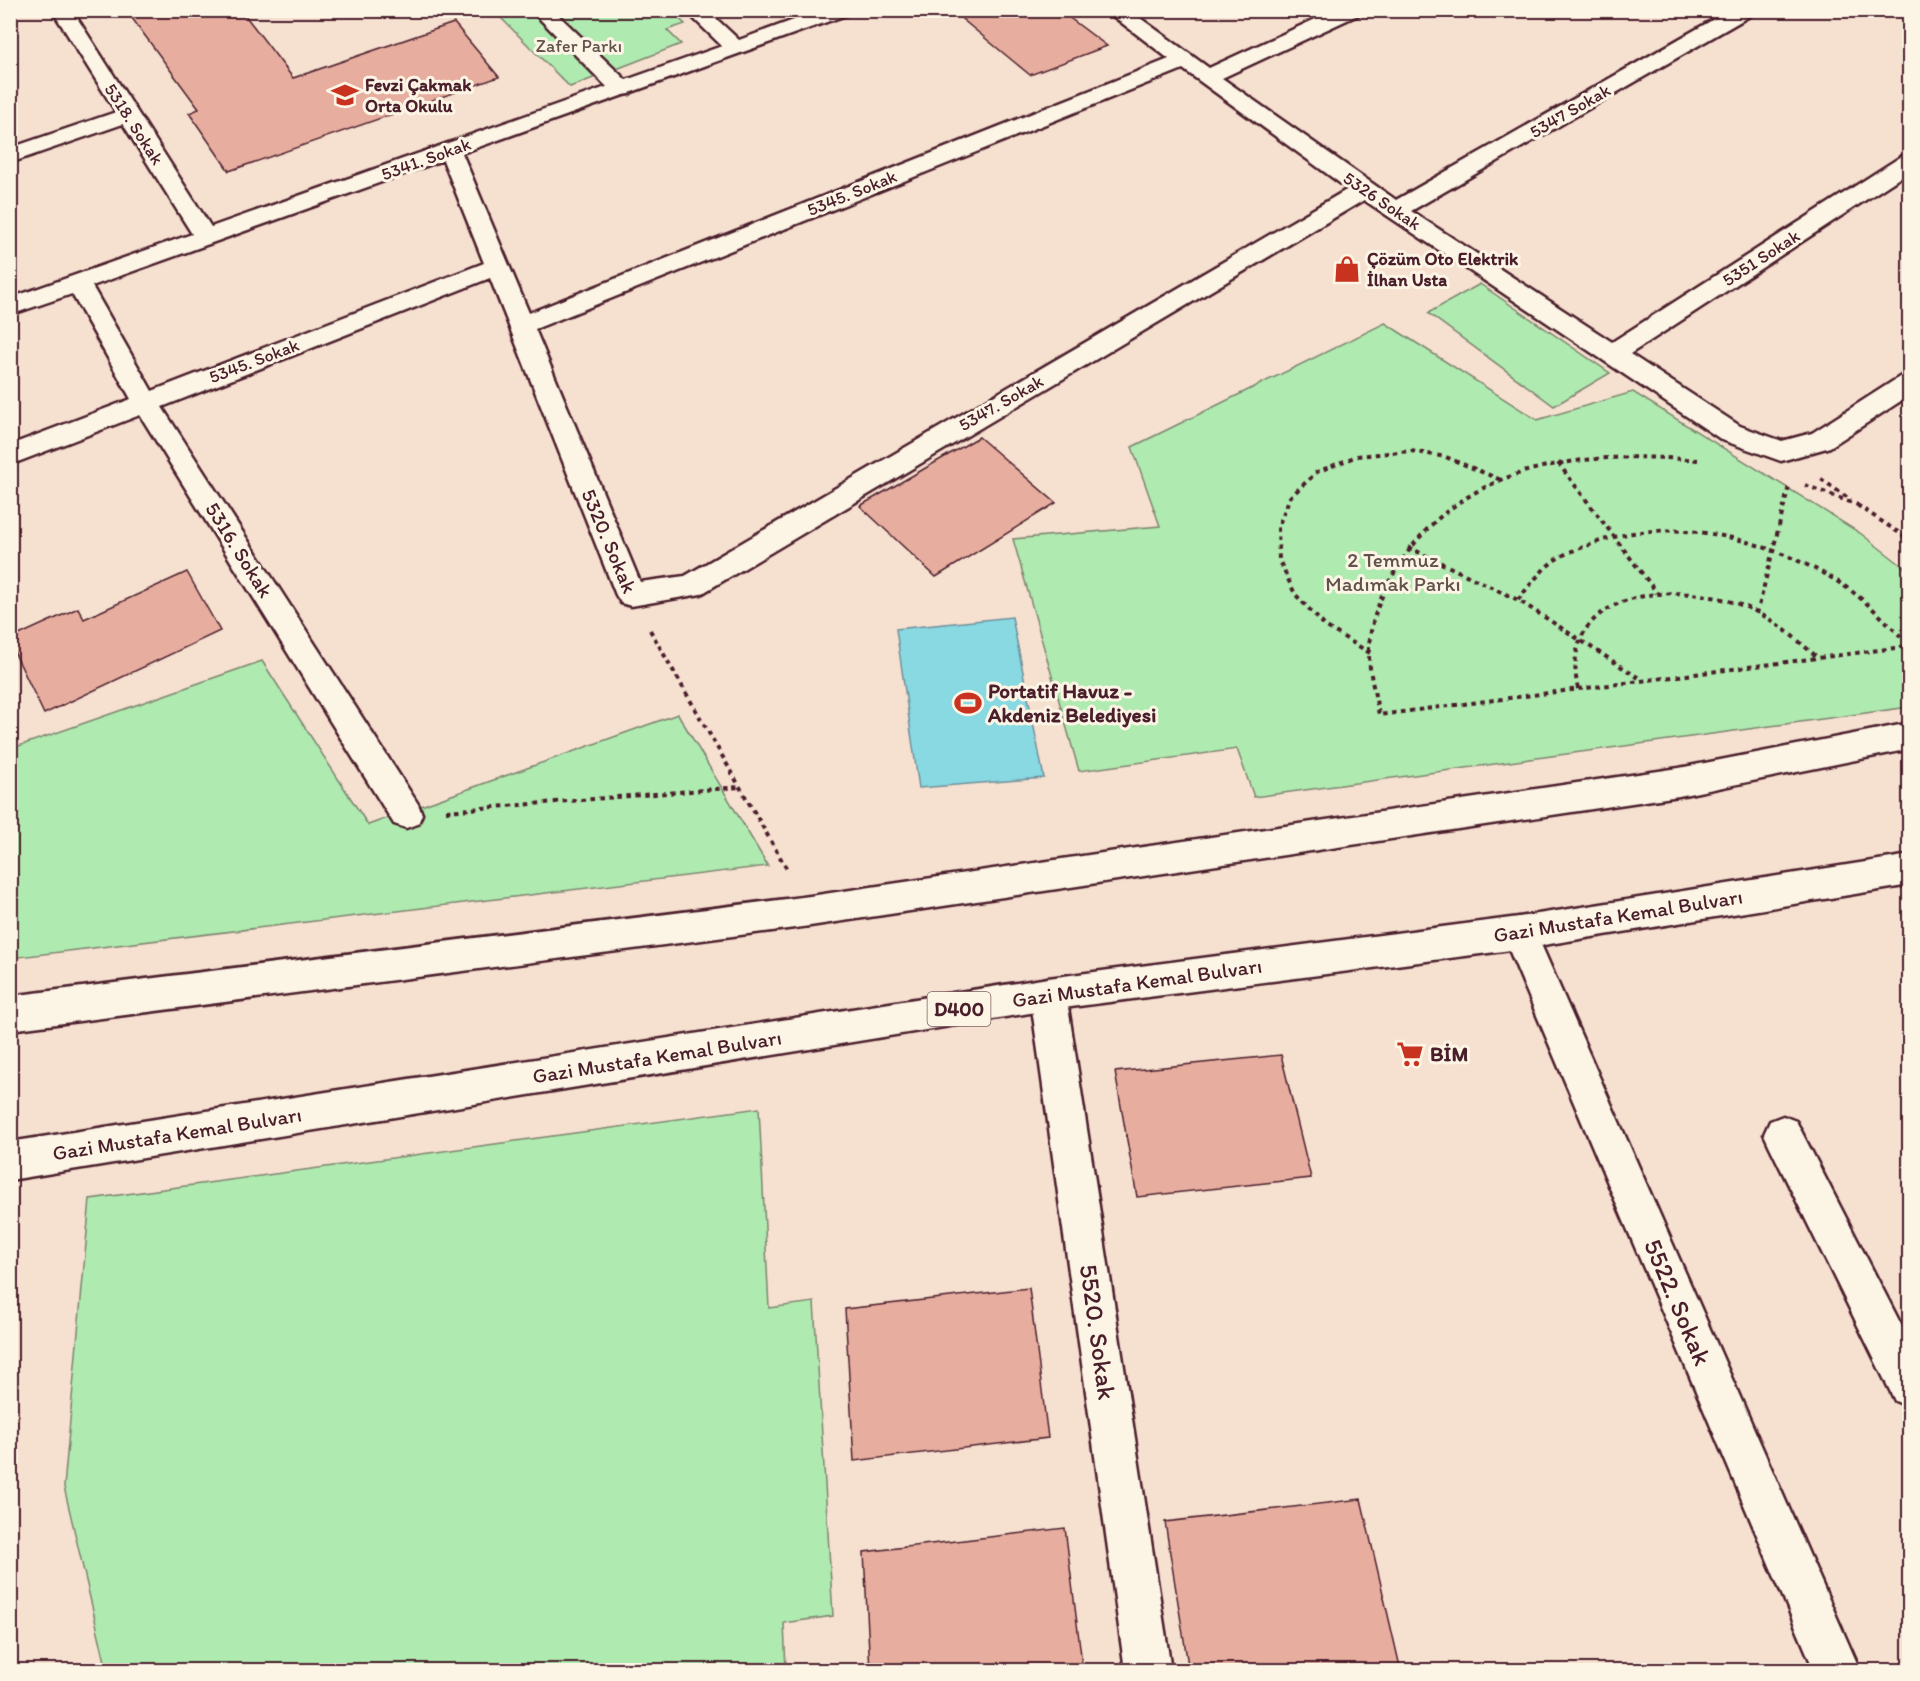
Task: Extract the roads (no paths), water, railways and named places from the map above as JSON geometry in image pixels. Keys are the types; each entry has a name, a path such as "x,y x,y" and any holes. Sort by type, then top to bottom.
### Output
{"main road":[{"name":"5318. Sokak","path":"62,10 206,237"},
{"path":"541,10 622,89"},
{"path":"694,10 736,48"},
{"name":"5341. Sokak","path":"10,307 842,10"},
{"name":"5326 Sokak","path":"1115,10 1394,211 1731,433 1781,450 1821,440 1910,382"},
{"path":"1206,76 1353,10"},
{"name":"5347 Sokak","path":"1394,211 1746,10"},
{"name":"5345. Sokak","path":"521,325 1184,61"},
{"path":"10,156 128,115"},
{"name":"5320. Sokak","path":"450,150 631,595"},
{"name":"5351 Sokak","path":"1612,354 1910,161"},
{"name":"5347. Sokak","path":"631,595 691,586 1364,190"},
{"name":"5345. Sokak","path":"10,456 497,267"},
{"name":"5316. Sokak","path":"78,283 146,403 406,814"},
{"path":"10,1013 810,911 1679,782 1910,736"},
{"name":"Gazi Mustafa Kemal Bulvarı","path":"10,1161 1047,994 1519,933 1910,870"},
{"name":"5522. Sokak","path":"1519,933 1837,1671"},
{"name":"5520. Sokak","path":"1047,994 1148,1671"},
{"path":"1783,1134 1910,1386"}],"water":[{"name":"Portatif Havuz - Akdeniz Belediyesi","path":"1012,617 1044,778 919,788 896,629"}],"place":[{"name":"Fevzi Çakmak Orta Okulu","path":"345,95"},
{"name":"Çözüm Oto Elektrik İlhan Usta","path":"1347,269"},
{"name":"Portatif Havuz - Akdeniz Belediyesi","path":"968,703"},
{"name":"BİM","path":"1410,1054"}],"park label":[{"name":"Zafer Parkı","path":"579,46"},
{"name":"2 Temmuz Madımak Parkı","path":"1393,572"}]}
